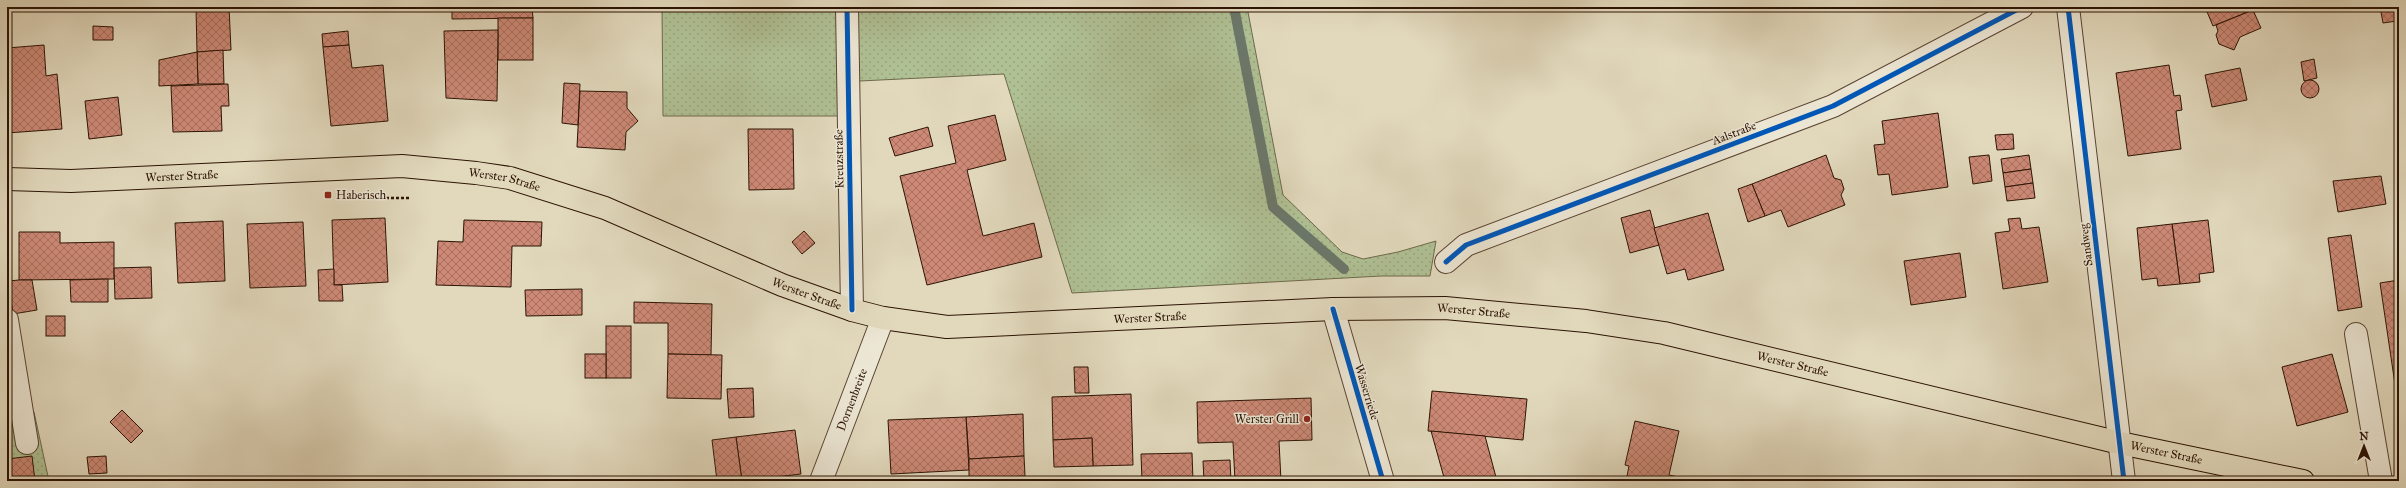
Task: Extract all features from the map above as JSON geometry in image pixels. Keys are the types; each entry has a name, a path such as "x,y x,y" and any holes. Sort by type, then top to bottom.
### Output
{"main road":[{"name":"Werster Straße","path":"7,179 71,182 402,166 476,172 510,178 605,208 782,285 852,310 883,318 947,327 1333,309 1445,308 1586,321 1664,332 2120,444 2303,481"}],"street":[{"name":"Kreuzstraße","path":"847,7 852,310"},
{"name":"Aalstraße","path":"1446,262 1466,245 1833,106 2022,7"},
{"name":"Sandweg","path":"2068,7 2124,481"},
{"name":"Wasserriede","path":"1333,309 1383,481"},
{"name":"Dornenbreite","path":"821,481 883,318"},
{"path":"7,320 27,443"},
{"path":"2356,334 2381,481"}],"green space":[{"path":"662,7 1247,7 1283,195 1342,252 1363,259 1398,252 1436,241 1430,276 1381,276 1072,293 1004,74 839,82 839,116 663,116"},
{"path":"34,412 49,481 7,481 7,417"}],"building":[{"path":"196,7 229,7 231,50 197,52"},
{"path":"452,7 532,7 533,18 452,19"},
{"path":"2205,7 2260,7 2213,26"},
{"path":"2380,7 2395,7 2397,21 2383,23"},
{"path":"2253,10 2261,28 2240,37 2234,50 2219,44 2216,35 2218,31 2216,25"},
{"path":"498,18 533,18 533,60 498,60"},
{"path":"93,26 113,27 113,40 93,40"},
{"path":"498,30 497,101 446,98 444,31"},
{"path":"348,31 349,45 323,47 322,34"},
{"path":"44,45 46,76 57,74 62,129 7,133 7,48"},
{"path":"349,45 352,68 383,65 388,121 331,126 323,47"},
{"path":"223,50 224,84 198,84 197,52"},
{"path":"197,52 198,84 159,86 159,60"},
{"path":"2314,59 2317,78 2304,81 2301,62"},
{"path":"2169,65 2174,96 2180,95 2182,110 2176,111 2181,149 2128,156 2116,73"},
{"path":"2240,68 2247,100 2212,107 2205,75"},
{"path":"2310,80 2316,83 2319,89 2316,95 2310,98 2304,95 2301,89 2304,83"},
{"path":"564,83 580,84 578,125 562,123"},
{"path":"228,84 229,106 221,106 222,131 173,132 171,86"},
{"path":"580,91 627,92 627,108 638,121 626,132 625,150 577,147"},
{"path":"118,97 122,135 89,139 85,101"},
{"path":"1938,113 1948,187 1892,195 1889,174 1878,175 1874,145 1885,144 1882,121"},
{"path":"995,115 1006,160 967,170 983,236 1034,223 1042,257 927,285 900,176 956,163 948,126"},
{"path":"928,127 933,146 895,156 889,138"},
{"path":"748,129 793,129 794,189 749,190"},
{"path":"2013,134 2014,149 1997,150 1995,135"},
{"path":"1826,155 1834,178 1841,180 1844,189 1841,195 1845,205 1788,227 1781,210 1765,216 1752,184"},
{"path":"1989,155 1992,181 1973,184 1969,157"},
{"path":"2029,155 2031,169 2003,173 2001,159"},
{"path":"2031,169 2033,183 2005,187 2003,173"},
{"path":"2381,176 2386,204 2338,212 2333,181"},
{"path":"2033,183 2035,198 2007,201 2005,187"},
{"path":"1752,184 1765,216 1748,222 1738,189"},
{"path":"1650,210 1659,245 1630,253 1621,218"},
{"path":"1708,213 1724,270 1688,280 1685,269 1667,274 1654,228"},
{"path":"385,218 388,282 334,285 332,220"},
{"path":"2020,218 2022,229 2039,227 2048,282 2003,289 1995,233 2010,231 2008,219"},
{"path":"464,220 542,222 541,246 512,246 511,287 436,285 438,241 463,242"},
{"path":"2208,220 2214,272 2199,274 2200,282 2180,284 2172,224"},
{"path":"223,221 225,281 178,283 175,223"},
{"path":"303,222 306,286 250,288 247,224"},
{"path":"2172,224 2180,284 2158,286 2157,278 2142,280 2137,228"},
{"path":"804,231 815,243 802,254 792,242"},
{"path":"19,232 60,232 60,243 114,242 114,279 19,280"},
{"path":"2351,235 2362,307 2338,311 2328,238"},
{"path":"1960,253 1966,297 1911,305 1904,261"},
{"path":"151,267 152,298 115,299 114,268"},
{"path":"334,269 334,285 342,285 343,301 319,301 318,270"},
{"path":"108,279 108,302 71,302 70,280"},
{"path":"32,280 37,310 13,314 8,281"},
{"path":"2399,280 2399,397 2397,398 2380,283"},
{"path":"582,289 582,315 526,316 525,290"},
{"path":"634,302 712,304 711,355 668,354 668,323 634,323"},
{"path":"46,316 65,316 65,336 46,336"},
{"path":"606,326 631,326 631,378 606,378"},
{"path":"585,354 606,354 606,378 585,378"},
{"path":"668,354 722,355 721,399 667,398"},
{"path":"2332,354 2348,412 2297,426 2282,367"},
{"path":"1074,367 1088,367 1089,393 1075,393"},
{"path":"753,388 754,417 729,418 727,389"},
{"path":"1432,391 1527,399 1523,440 1428,431"},
{"path":"1131,394 1133,465 1093,466 1092,438 1053,440 1052,397"},
{"path":"1311,398 1312,440 1279,441 1281,481 1235,481 1233,442 1198,443 1197,402"},
{"path":"122,410 143,431 131,443 110,422"},
{"path":"1023,414 1024,456 969,459 966,417"},
{"path":"966,417 969,470 891,474 888,420"},
{"path":"1635,421 1679,431 1669,475 1698,481 1626,481 1629,466 1625,465"},
{"path":"795,430 801,474 742,481 736,437"},
{"path":"1431,431 1485,436 1497,481 1445,481"},
{"path":"736,437 742,481 717,481 712,440"},
{"path":"1092,438 1093,466 1054,467 1053,440"},
{"path":"1192,453 1193,481 1142,481 1141,454"},
{"path":"32,456 35,481 7,481 7,459"},
{"path":"106,456 107,473 89,474 87,457"},
{"path":"1024,456 1025,476 969,479 969,459"},
{"path":"1230,460 1231,481 1204,481 1203,461"}],"waterway":[{"path":"1234,7 1273,207 1344,269"}],"cycle path":[{"path":"847,7 852,310"},
{"path":"1446,262 1466,245 1833,106 2022,7"},
{"path":"2068,7 2124,481"},
{"path":"1333,309 1383,481"}],"place":[{"name":"Haberisch","path":"328,195"},
{"name":"Werster Grill","path":"1307,419"}]}
